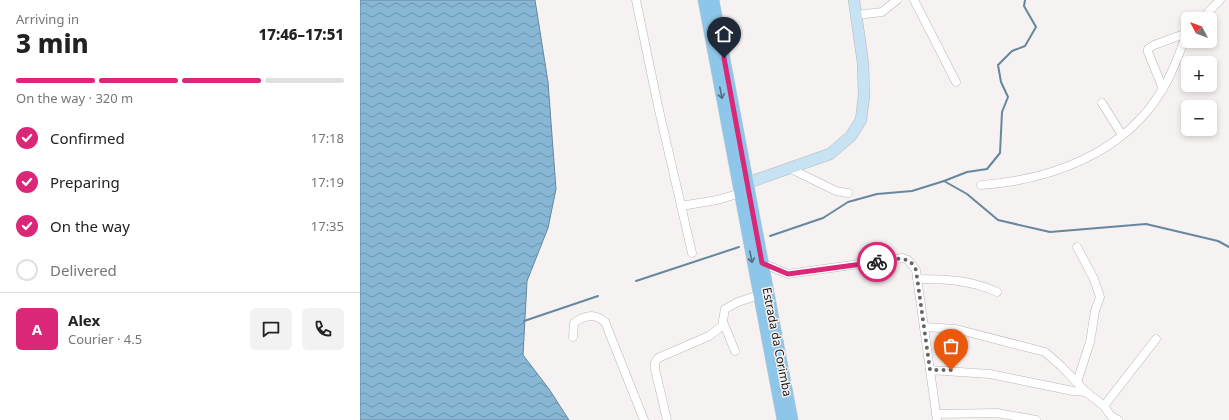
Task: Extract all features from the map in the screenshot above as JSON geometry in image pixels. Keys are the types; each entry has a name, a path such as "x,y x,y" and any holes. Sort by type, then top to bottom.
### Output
{"main road":[{"path":"704,0 744,188"},
{"path":"713,0 744,188 747,216"},
{"name":"Estrada da Corimba","path":"747,216 762,263 792,420"},
{"name":"Estrada da Corimba","path":"747,216 759,295 783,420"}],"street":[{"path":"636,0 658,106 692,253"},
{"path":"681,206 717,200 830,154 850,136 861,120 864,96 863,63 854,0"},
{"path":"856,15 882,12 897,0"},
{"path":"914,0 956,82"},
{"path":"1209,12 1220,0"},
{"path":"1163,89 1148,49 1154,44 1181,34"},
{"path":"981,185 1015,181 1064,169 1092,155 1122,135 1148,111 1163,89 1181,48"},
{"path":"1102,103 1122,135"},
{"path":"792,169 836,191 848,193"},
{"path":"1077,247 1094,279 1100,297 1090,342 1077,382"},
{"path":"762,263 788,274 902,258 908,260 914,264 917,279 936,417 997,413 1036,420"},
{"path":"917,279 944,278 975,283 997,292"},
{"path":"735,351 723,322 723,313 731,305 759,295"},
{"path":"573,337 574,323 579,319 592,315 598,316 605,322 644,420"},
{"path":"667,420 654,369 655,363 658,358 709,336 722,326 723,322"},
{"path":"924,327 956,329 1044,352 1086,392 1104,406 1114,419"},
{"path":"1104,406 1156,339"},
{"path":"930,370 990,374 1073,391 1086,392"}],"water":[{"path":"360,0 535,0 548,82 556,189 548,228 527,281 523,355 549,389 569,420 360,420"}],"waterway":[{"path":"944,181 967,172 987,169 1000,153 1002,112 1008,97 1001,82 998,65 1012,51 1025,46 1036,27 1024,6 1025,0"},
{"path":"770,236 823,218 848,202 877,194 912,191 944,181 967,194 998,220 1050,232 1146,224 1218,241 1229,247"},
{"path":"636,281 739,247"},
{"path":"524,321 598,296"}],"way so far":[{"path":"877,262 902,258 914,264 930,370 951,370"}],"route":[{"path":"724,58 762,263 777,271 788,274 877,262"}]}
